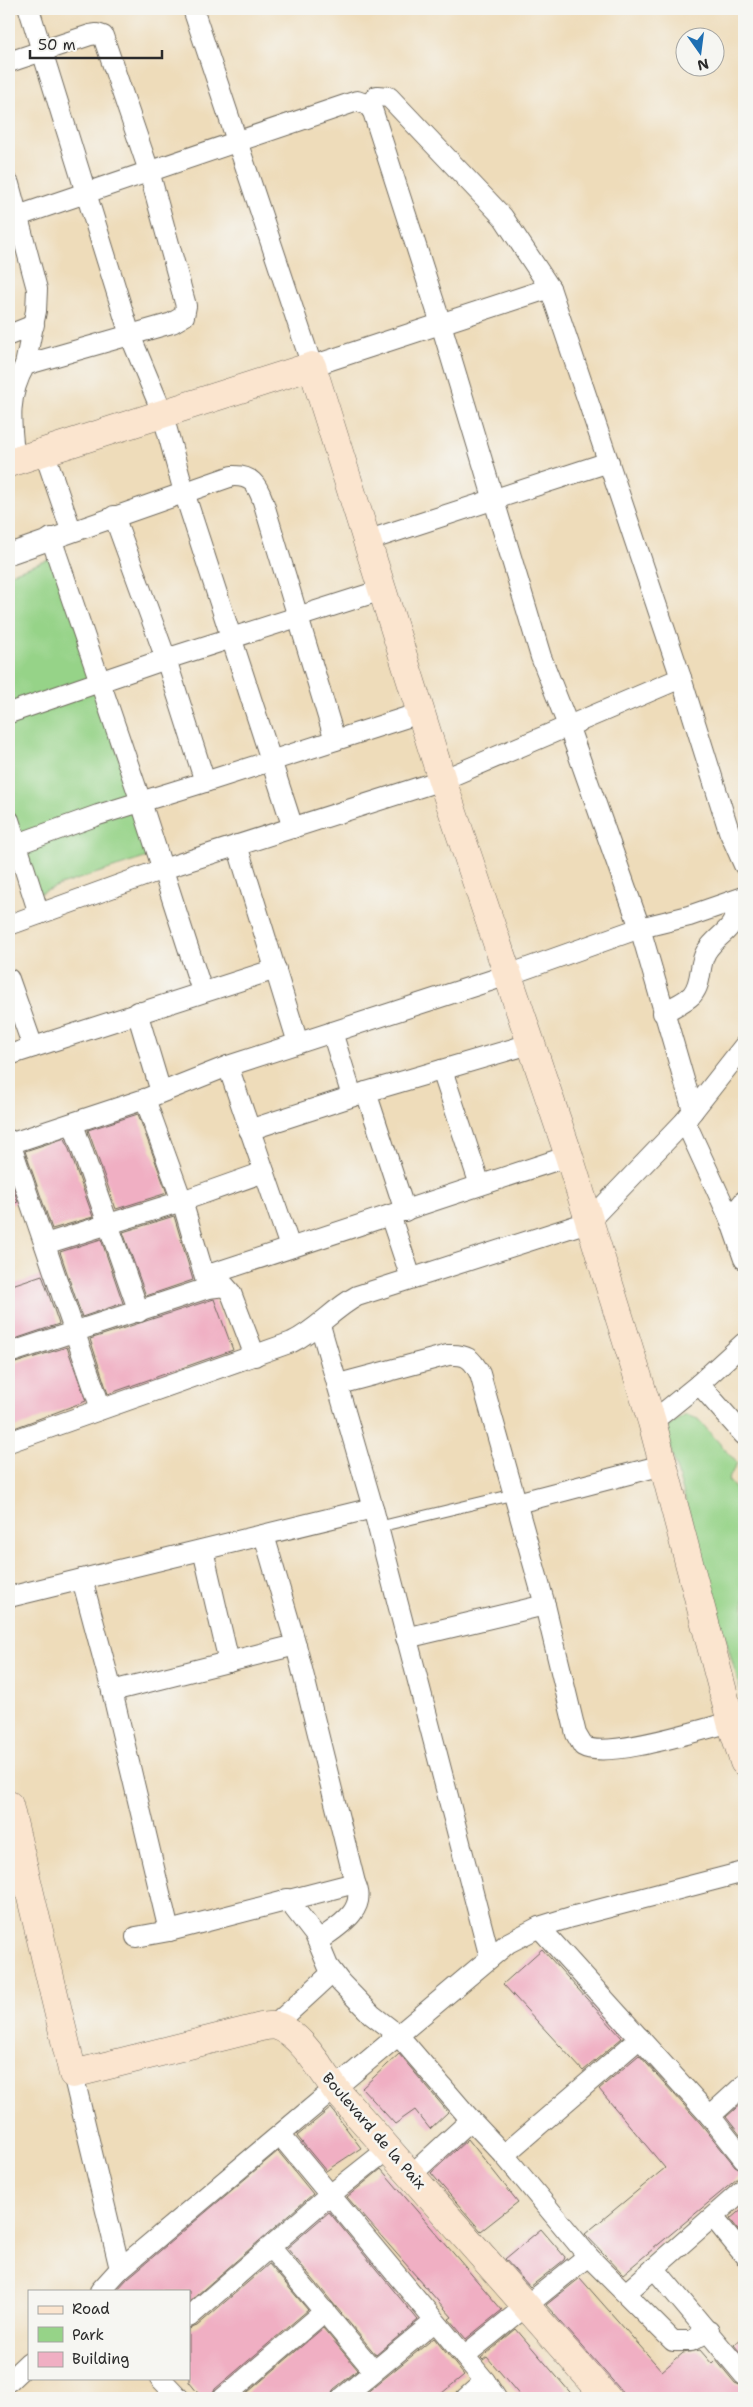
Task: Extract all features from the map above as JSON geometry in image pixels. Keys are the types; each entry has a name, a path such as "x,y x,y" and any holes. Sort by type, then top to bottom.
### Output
{"street":[{"path":"29,9 130,335 162,412 184,492 293,828"},
{"path":"193,9 312,366 420,713 569,1156 588,1222 652,1422 744,1762"},
{"path":"9,62 90,35 97,34 103,36 149,171 186,306 184,316 179,320 25,365"},
{"path":"368,105 377,96 389,97 503,217 550,288 681,678 729,831 744,865"},
{"path":"14,217 357,101 368,105 373,112 441,324 541,657 569,728 640,928 689,1116 744,1259"},
{"path":"9,184 14,217 37,289 34,324 25,365 16,380 12,403 12,462 550,288"},
{"path":"9,335 34,324"},
{"path":"44,451 71,530"},
{"path":"366,541 609,462"},
{"path":"9,554 71,530 232,476 243,476 256,485 263,501 335,740"},
{"path":"114,516 166,659 205,782"},
{"path":"51,538 164,869 202,991"},
{"path":"9,713 166,659 382,590"},
{"path":"9,925 164,869 442,780 569,728 681,678"},
{"path":"13,845 420,713"},
{"path":"9,820 13,845 39,914"},
{"path":"237,845 298,1044"},
{"path":"101,1409 9,1143 73,1124 153,1096 228,1066 508,975 640,928 740,899 733,923 711,945 702,959 697,988 690,997 663,1013"},
{"path":"9,1055 202,991 276,969"},
{"path":"9,979 33,1047"},
{"path":"137,1012 153,1096 207,1282"},
{"path":"332,1032 359,1094 398,1213 411,1278"},
{"path":"249,1130 359,1094 530,1044"},
{"path":"9,1442 292,1342 320,1325 340,1306 357,1296 588,1222 689,1116 744,1046"},
{"path":"228,1066 290,1247"},
{"path":"442,1070 480,1185"},
{"path":"73,1124 139,1312"},
{"path":"9,1353 139,1312 290,1247 569,1156"},
{"path":"45,1244 182,1201 264,1172"},
{"path":"730,1219 744,1201"},
{"path":"207,1282 225,1286 231,1294 255,1356"},
{"path":"320,1325 339,1384 373,1508 490,1958"},
{"path":"652,1422 699,1384 744,1343"},
{"path":"339,1384 448,1356 461,1355 471,1358 480,1374 516,1498 546,1605 574,1725 583,1746 597,1750 624,1748 732,1722"},
{"path":"699,1384 744,1435"},
{"path":"516,1498 663,1465"},
{"path":"9,1597 373,1508"},
{"path":"264,1535 296,1645 355,1883 360,1894 354,1911 318,1941"},
{"path":"203,1550 229,1662"},
{"path":"82,1579 112,1692 169,1930"},
{"path":"406,1638 546,1605"},
{"path":"112,1692 296,1645"},
{"path":"9,1805 21,1872 73,2074 120,2269"},
{"path":"101,2290 120,2269 508,1944 539,1927 744,1872"},
{"path":"136,1937 355,1883"},
{"path":"287,1899 318,1941 332,1973 372,2015 398,2035 471,2120 504,2155 588,2256 673,2341 691,2341 709,2331"},
{"path":"539,1927 710,2116 744,2159"},
{"path":"73,2074 275,2025 332,1973"},
{"name":"Boulevard de la Paix","path":"275,2025 288,2031 298,2041 336,2090 607,2398"},
{"path":"504,2155 640,2038"},
{"path":"710,2116 744,2085"},
{"path":"411,2175 471,2120"},
{"path":"281,2136 464,2356 490,2390 466,2398"},
{"path":"190,2316 330,2195 388,2149"},
{"path":"626,2293 744,2190"},
{"path":"713,2217 744,2255"},
{"path":"271,2248 374,2372"},
{"path":"464,2356 588,2256"},
{"path":"654,2268 709,2331 744,2375"},
{"path":"223,2398 325,2311"},
{"path":"342,2398 434,2322"},
{"path":"9,2381 28,2363"},
{"path":"162,2380 179,2398"}],"lane":[{"path":"378,1527 516,1498"}],"green space":[{"path":"54,558 151,856 60,885 34,896 9,820 9,574"},
{"path":"686,1415 698,1419 737,1463 728,1480 744,1499 744,1702 668,1440 669,1425"}],"building":[{"path":"138,1114 167,1193 116,1209 88,1130"},
{"path":"65,1138 93,1217 52,1229 25,1151"},
{"path":"9,1176 18,1202 9,1205"},
{"path":"174,1216 193,1280 146,1296 123,1232"},
{"path":"101,1239 123,1303 82,1317 60,1252"},
{"path":"42,1275 59,1324 9,1341 9,1286"},
{"path":"214,1299 233,1350 108,1394 90,1339"},
{"path":"67,1347 86,1401 9,1430 9,1365"},
{"path":"542,1949 622,2038 583,2071 503,1984"},
{"path":"399,2054 448,2112 430,2129 415,2110 395,2124 362,2088"},
{"path":"639,2055 701,2124 735,2166 744,2171 744,2173 623,2274 585,2234 665,2168 599,2089"},
{"path":"744,2101 744,2140 726,2117"},
{"path":"331,2108 361,2148 326,2171 297,2136"},
{"path":"468,2139 518,2202 481,2231 431,2173"},
{"path":"278,2151 313,2194 190,2301 190,2290 117,2290 128,2278"},
{"path":"381,2169 502,2310 466,2339 449,2319 452,2317 347,2197"},
{"path":"744,2207 744,2237 730,2219"},
{"path":"329,2212 418,2320 376,2355 287,2248"},
{"path":"541,2229 565,2257 564,2260 530,2287 505,2259"},
{"path":"269,2264 308,2310 215,2389 211,2398 202,2398 189,2382 190,2329 197,2326"},
{"path":"580,2278 662,2371 683,2353 700,2350 712,2364 716,2360 735,2383 744,2387 744,2398 625,2398 619,2388 546,2305"},
{"path":"323,2328 358,2370 334,2389 330,2398 241,2398"},
{"path":"516,2329 575,2398 522,2398 487,2357 483,2360 481,2358"},
{"path":"744,2336 744,2357 734,2345"},
{"path":"434,2338 464,2375 436,2398 360,2398"}]}
